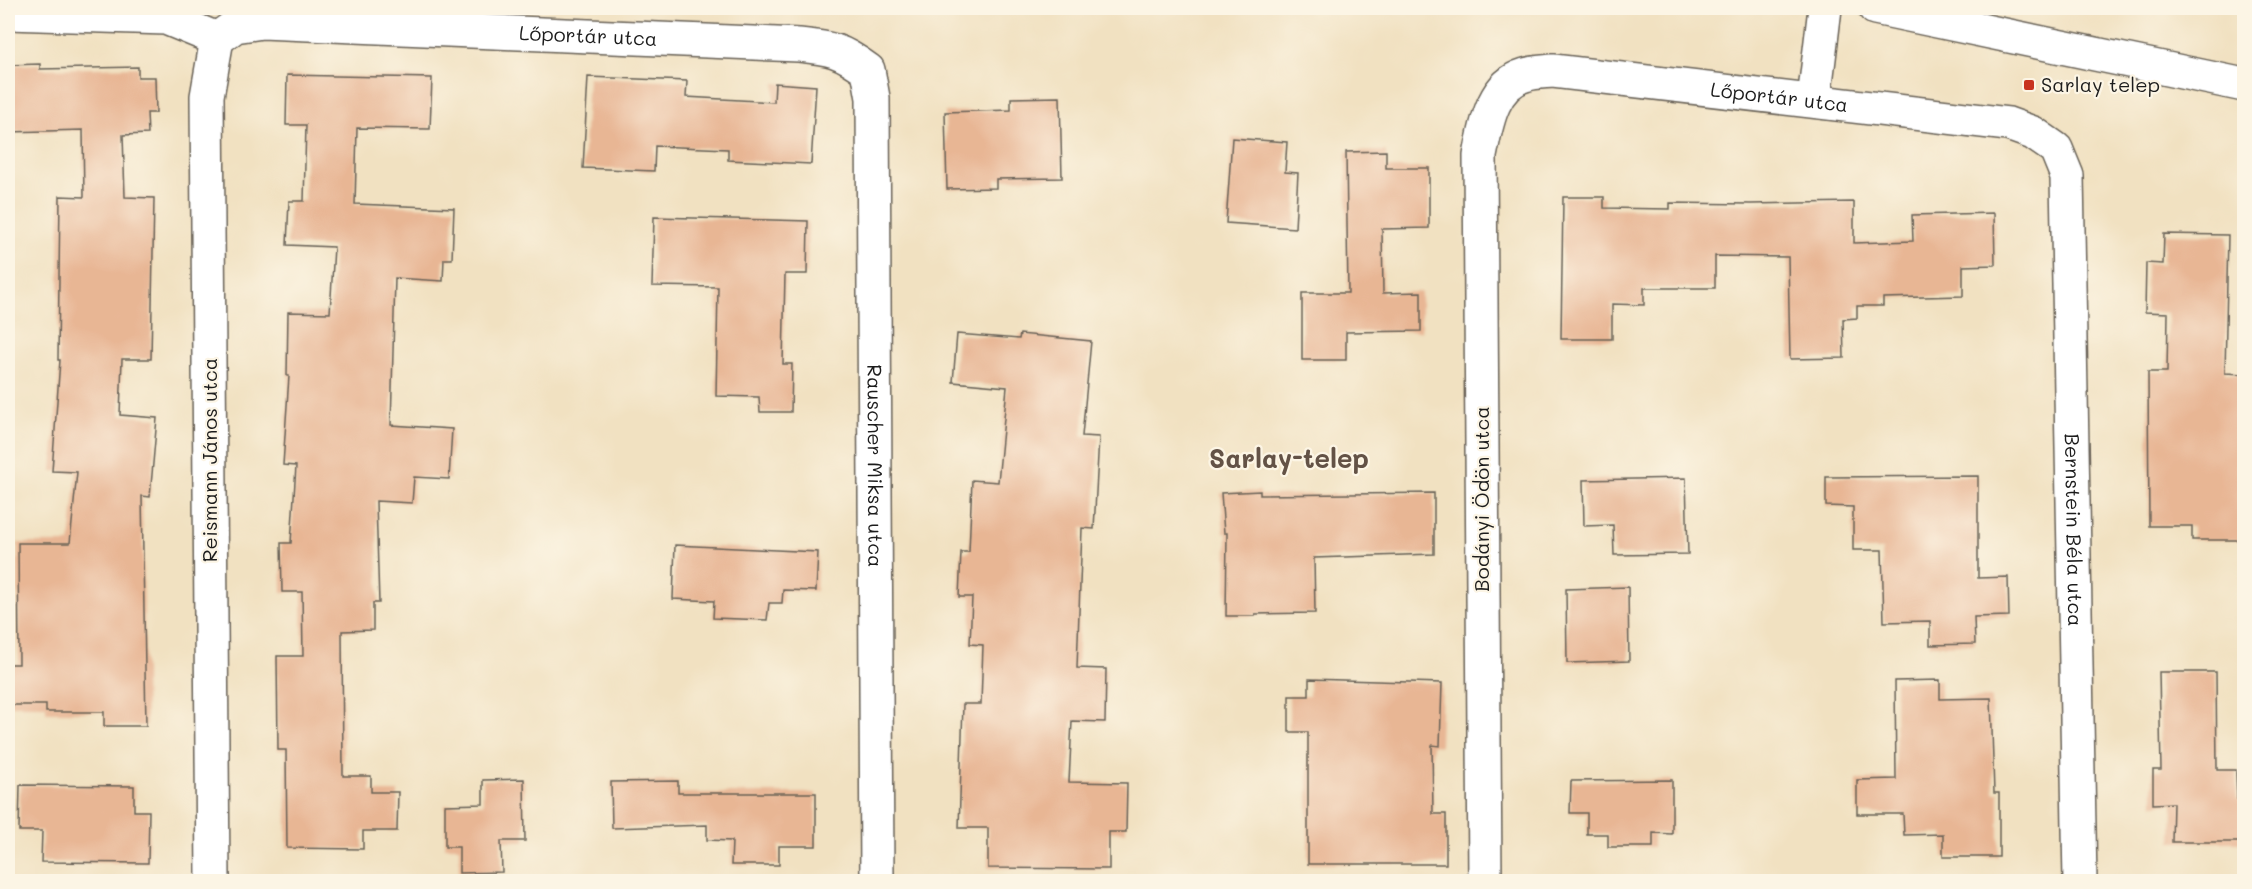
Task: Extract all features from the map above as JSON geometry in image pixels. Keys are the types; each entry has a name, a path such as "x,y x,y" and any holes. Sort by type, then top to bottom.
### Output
{"street":[{"path":"1814,100 1825,8"},
{"path":"1875,8 2244,85"},
{"path":"8,13 166,18 216,39"},
{"name":"Lőportár utca","path":"216,39 235,26 262,22 799,45 830,48 852,58"},
{"name":"Reismann János utca","path":"213,882 207,96 216,39"},
{"name":"Rauscher Miksa utca","path":"852,58 868,70 873,98 877,882"},
{"name":"Lőportár utca","path":"1488,117 1503,89 1524,75 1553,71 2008,124 2033,133 2056,149 2067,176"},
{"name":"Bodányi Ödön utca","path":"1485,882 1480,156 1488,117"},
{"name":"Bernstein Béla utca","path":"2067,176 2080,882"}],"building":[{"path":"40,64 40,69 138,67 138,77 155,77 156,113 147,113 148,134 123,135 125,197 154,198 151,359 122,359 120,415 157,418 150,497 142,496 146,726 104,726 104,712 46,712 46,705 8,705 8,664 19,664 18,543 70,543 77,472 52,471 60,360 58,360 60,196 84,197 83,130 8,132 8,65"},
{"path":"287,75 432,78 430,129 357,128 355,204 454,208 452,259 444,259 443,281 395,278 391,425 452,429 449,479 414,477 412,503 376,501 379,603 373,603 373,630 342,631 343,776 371,776 371,792 398,792 397,831 363,831 363,849 287,848 286,750 278,750 277,656 303,656 302,592 282,592 281,543 291,543 296,466 283,465 289,376 287,376 288,312 330,313 334,247 287,245 289,201 304,201 306,125 286,125"},
{"path":"588,77 687,81 686,97 774,102 775,83 816,86 811,164 728,160 728,149 655,146 654,171 583,168"},
{"path":"1060,97 1062,178 996,179 996,188 947,189 945,112 1011,110 1011,98"},
{"path":"1232,138 1287,142 1285,172 1298,173 1295,228 1226,223"},
{"path":"1386,151 1386,168 1429,168 1429,228 1382,229 1383,293 1421,292 1421,331 1346,332 1346,360 1302,360 1302,293 1348,293 1346,152"},
{"path":"1563,197 1604,197 1604,208 1670,209 1670,203 1854,202 1854,243 1913,241 1912,215 1994,213 1995,265 1963,266 1963,296 1883,298 1883,306 1857,306 1857,318 1843,319 1844,358 1790,359 1788,257 1715,256 1715,288 1644,288 1644,305 1612,304 1612,339 1561,339"},
{"path":"654,217 808,221 807,274 785,274 783,364 792,364 791,412 760,412 759,397 716,396 718,287 652,286"},
{"path":"2164,234 2228,235 2225,373 2244,374 2244,540 2192,540 2192,526 2149,526 2148,372 2167,372 2168,313 2145,312 2146,263 2163,264"},
{"path":"957,334 1019,339 1020,334 1091,341 1082,436 1099,437 1094,529 1082,528 1077,668 1106,669 1105,722 1072,721 1069,782 1127,783 1126,832 1109,832 1109,869 988,868 988,828 959,828 963,704 981,704 983,645 970,644 972,597 959,597 961,552 969,552 972,480 998,482 1007,387 953,382"},
{"path":"1978,476 1978,578 2008,577 2009,616 1974,617 1975,644 1930,645 1930,621 1884,622 1882,550 1853,550 1853,507 1826,506 1826,477"},
{"path":"1686,478 1688,554 1614,555 1613,525 1584,526 1583,480"},
{"path":"1260,491 1260,495 1434,493 1434,554 1314,558 1315,613 1226,616 1227,533 1224,533 1221,493"},
{"path":"675,545 818,552 816,591 783,590 782,603 769,603 767,620 713,618 714,601 673,599"},
{"path":"1628,587 1629,661 1567,663 1566,589"},
{"path":"2159,672 2216,672 2217,770 2236,770 2237,799 2244,799 2244,842 2172,842 2173,803 2153,804 2153,770 2161,770"},
{"path":"1309,679 1442,683 1440,746 1432,745 1433,814 1446,814 1446,864 1308,864 1308,732 1289,732 1289,696 1309,696"},
{"path":"1940,680 1940,699 1991,698 1994,793 1999,793 1999,857 1943,857 1943,834 1904,835 1903,814 1857,814 1857,780 1896,779 1895,681"},
{"path":"524,779 525,841 501,841 502,872 459,873 459,847 445,847 445,805 483,804 483,780"},
{"path":"1672,780 1672,834 1653,833 1653,847 1608,847 1608,834 1587,834 1587,813 1570,813 1571,781"},
{"path":"678,781 678,793 816,793 816,846 779,846 779,865 731,865 732,841 707,840 707,825 612,828 611,782"},
{"path":"20,785 134,786 134,811 149,811 148,863 41,862 42,831 19,831"}],"place":[{"name":"Sarlay telep","path":"2029,85"}],"district":[{"name":"Sarlay-telep","path":"1289,459"}]}
